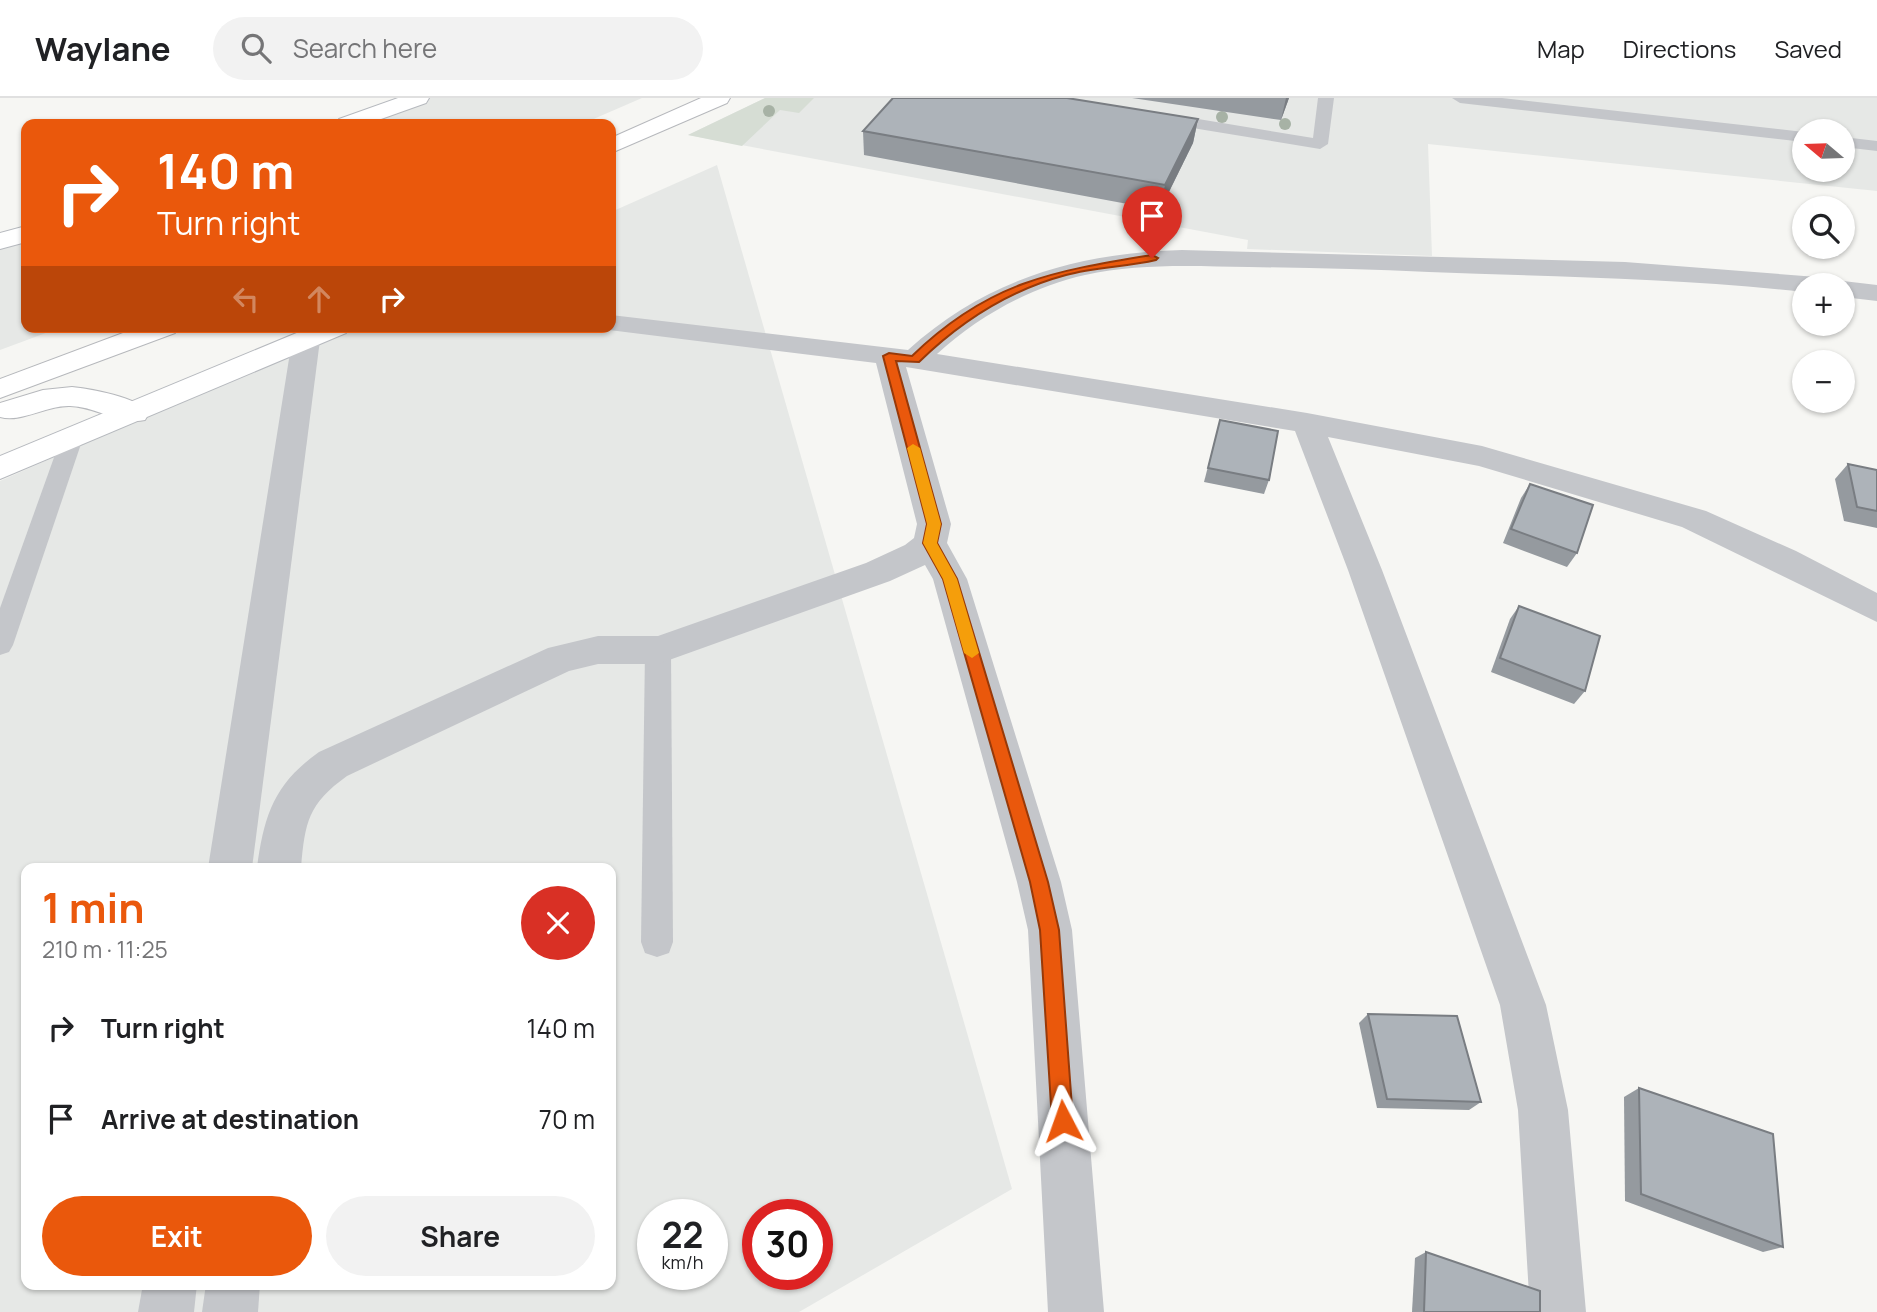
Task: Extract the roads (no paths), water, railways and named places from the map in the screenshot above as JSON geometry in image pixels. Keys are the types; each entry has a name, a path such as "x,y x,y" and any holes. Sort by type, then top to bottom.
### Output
{"main road":[{"path":"361,119 418,98"},
{"path":"616,136 669,98"},
{"path":"616,138 719,98"},
{"path":"0,241 21,235"},
{"path":"0,365 86,333"},
{"path":"0,390 149,333"},
{"path":"0,468 321,334"},
{"path":"0,413 63,395 96,398 134,413"}],"street":[{"path":"902,358 979,308 1021,287 1064,272 1152,258 1393,262 1702,276 1792,283"},
{"path":"1855,290 1877,293"},
{"path":"616,324 902,358 1307,423 1482,456 1694,519 1784,560 1877,609"},
{"path":"231,863 321,334"},
{"path":"280,863 284,822 290,805 308,780 333,764 561,658 598,650 658,650 878,572 917,554 930,543 934,524 902,358"},
{"path":"1307,423 1365,570 1523,1005 1543,1110 1558,1312"},
{"path":"930,543 950,579 1039,882 1050,930 1076,1312"},
{"path":"166,1312 169,1290"},
{"path":"230,1312 232,1290"}],"lane":[{"path":"1148,116 1320,144 1326,98"},
{"path":"1460,98 1587,105 1792,135"},
{"path":"1855,143 1877,146"},
{"path":"0,646 72,438"},
{"path":"657,942 658,650"}]}
